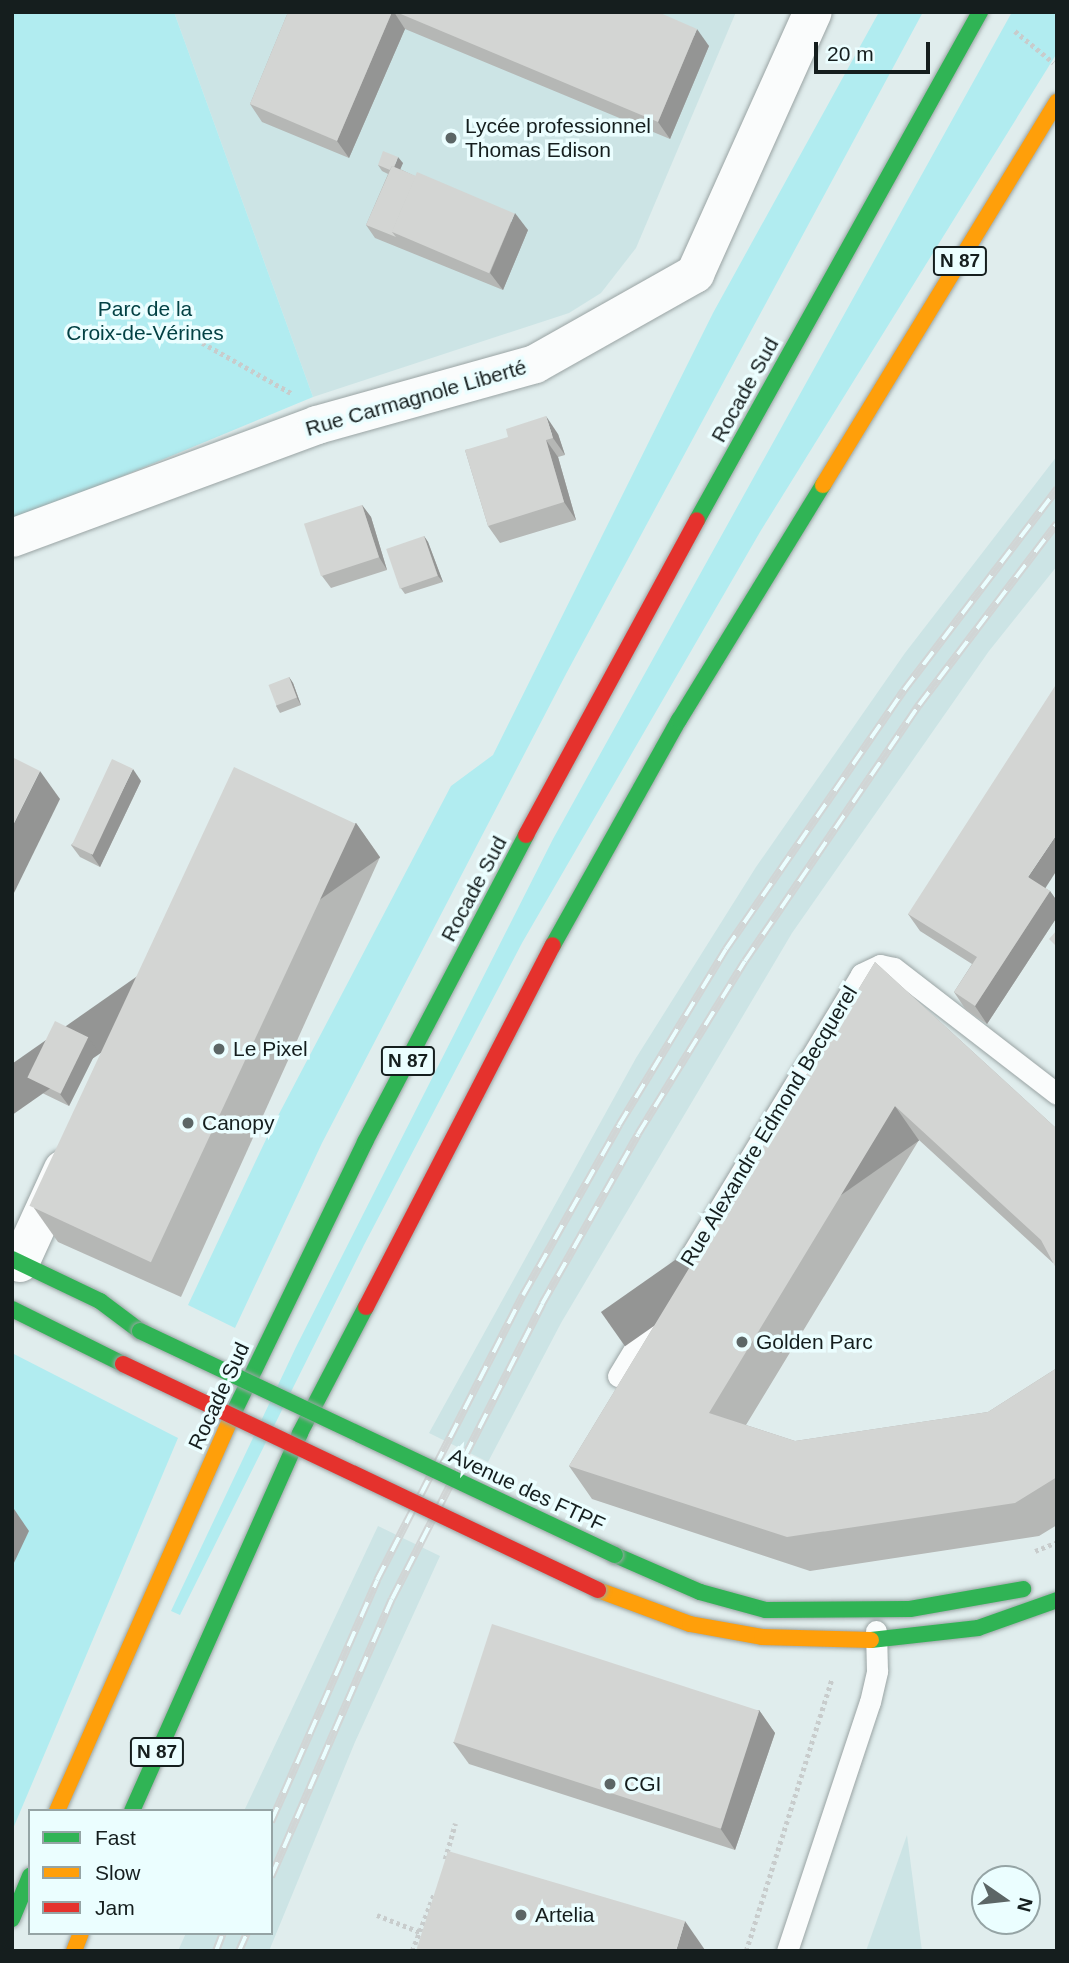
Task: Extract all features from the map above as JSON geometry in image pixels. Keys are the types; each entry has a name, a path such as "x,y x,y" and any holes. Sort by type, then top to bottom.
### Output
{"main road":[{"name":"Rocade Sud","path":"58,1809 237,1405 365,1142 599,696 980,12"},
{"path":"800,332 932,62"},
{"name":"N 87","path":"133,1809 300,1433 435,1170 679,720 861,418 1057,102"},
{"path":"861,418 1041,163"},
{"name":"Avenue des FTPF","path":"16,1261 100,1301 140,1331 615,1555 700,1592 766,1610 875,1610 1051,1596"},
{"path":"12,1309 598,1590 702,1626 762,1637 877,1639 978,1628 1057,1600"},
{"path":"12,1919 28,1881"}],"street":[{"name":"Rue Carmagnole Liberté","path":"12,538 317,425 535,364 695,274 813,12"},
{"path":"16,1261 77,1138"},
{"path":"978,1628 1051,1596"}],"lane":[{"name":"Rue Alexandre Edmond Becquerel","path":"618,1376 861,974 880,965 894,968 1057,1094"},
{"path":"787,1951 870,1702 877,1671 875,1610"}],"path":[{"path":"1003,21 1057,66"},
{"path":"159,329 178,329 305,401 317,425"},
{"path":"1032,1552 1057,1542"},
{"path":"746,1951 835,1668"},
{"path":"442,1872 455,1823"},
{"path":"412,1951 438,1884"},
{"path":"377,1915 419,1932"}],"shaded area":[{"name":"Lycée professionnel Thomas Edison","path":"174,12 736,12 636,248 601,293 569,313 313,397"},
{"path":"1057,456 1057,566 989,651 792,933 561,1323 488,1462 429,1433 636,1058 756,867 905,653"},
{"path":"378,1526 440,1556 355,1742 269,1951 178,1951 185,1935 273,1935 273,1809 245,1809"},
{"path":"907,1835 922,1951 866,1951"}],"green space":[{"name":"Parc de la Croix-de-Vérines","path":"12,12 174,12 313,397 12,522"},
{"path":"879,12 923,12 566,674 322,1143 235,1328 188,1305 269,1133 451,786 493,755 713,313"},
{"path":"1012,12 1057,12 1057,53 760,532 522,943 364,1245 180,1615 171,1611 296,1347 553,839"},
{"path":"12,1353 178,1438 12,1831"}],"building":[{"path":"288,12 392,12 337,141 250,104"},
{"path":"396,12 658,12 697,29 658,122"},
{"path":"383,151 398,157 390,170 378,165"},
{"path":"392,166 416,176 392,232 396,237 366,225"},
{"path":"417,172 515,213 489,273 392,232"},
{"path":"546,416 553,438 546,440 564,502 488,526 465,450 508,437 506,429"},
{"path":"362,505 379,557 321,576 304,524"},
{"path":"424,536 438,576 400,589 386,549"},
{"path":"289,677 297,698 276,705 268,685"},
{"path":"1057,683 1057,834 1028,877 1050,891 975,1006 954,992 977,957 908,914"},
{"path":"12,757 40,771 12,827"},
{"path":"112,759 133,769 93,855 72,845"},
{"name":"Le Pixel","path":"234,767 355,824 151,1262 29,1206"},
{"path":"1057,930 1057,947 1049,939"},
{"name":"Golden Parc","path":"875,962 1057,1129 1057,1270 1041,1240 895,1106 709,1413 795,1441 988,1412 1057,1368 1057,1477 1015,1503 787,1537 569,1466"},
{"path":"55,1021 88,1037 61,1094 27,1078"},
{"path":"492,1624 759,1711 721,1829 454,1742"},
{"path":"448,1851 685,1921 676,1951 416,1951"}],"railway":[{"path":"273,1817 377,1580 523,1295 619,1125 726,949 904,690 1057,489"},
{"path":"273,1872 392,1599 542,1304 638,1134 745,961 919,705 1057,523"},
{"path":"216,1951 222,1935"},
{"path":"239,1951 246,1935"}],"traffic: fast":[{"path":"697,520 980,12"},
{"path":"553,945 679,720 823,485"},
{"path":"232,1416 365,1142 526,835"},
{"path":"12,1259 100,1301 140,1331"},
{"path":"133,1809 300,1433 366,1307"},
{"path":"12,1309 123,1364"},
{"path":"140,1331 615,1555"},
{"path":"615,1555 700,1592 766,1610 910,1609 1023,1589"},
{"path":"871,1640 978,1628 1057,1600"},
{"path":"12,1919 28,1881"}],"traffic: slow":[{"path":"823,485 1057,102"},
{"path":"58,1809 232,1416"},
{"path":"598,1590 690,1624 762,1637 871,1640"},
{"path":"74,1951 80,1935"}],"traffic: jam":[{"path":"526,835 697,520"},
{"path":"366,1307 553,945"},
{"path":"123,1364 598,1590"}],"place":[{"name":"Lycée professionnel Thomas Edison","path":"451,138"},
{"name":"Le Pixel","path":"219,1049"},
{"name":"Canopy","path":"188,1123"},
{"name":"Golden Parc","path":"742,1342"},
{"name":"CGI","path":"610,1784"},
{"name":"Artelia","path":"521,1915"}]}
